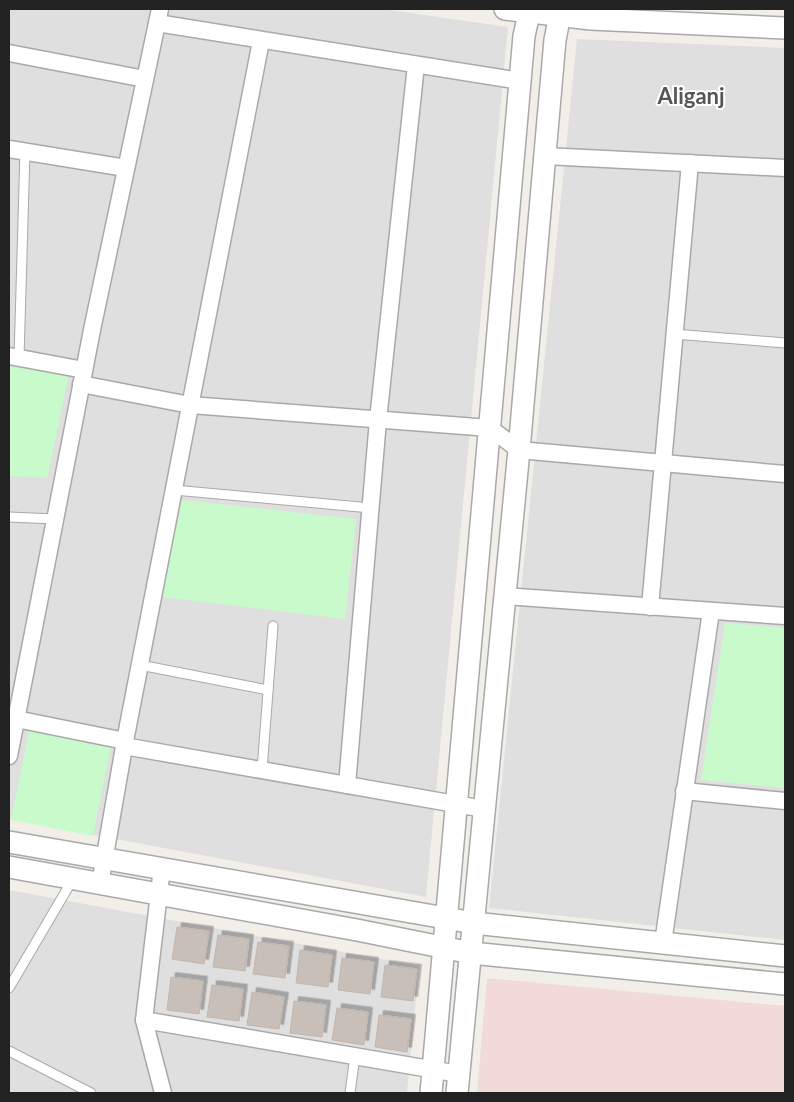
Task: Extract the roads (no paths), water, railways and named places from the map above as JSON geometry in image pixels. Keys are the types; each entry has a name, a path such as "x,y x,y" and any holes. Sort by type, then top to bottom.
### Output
{"street":[{"path":"505,9 560,12 592,19 785,28"},
{"path":"430,1093 524,36 530,10"},
{"path":"144,1020 433,1069 458,1084 519,450 555,40 560,12"},
{"path":"9,756 13,725 83,377 159,16 261,41 520,82"},
{"path":"100,884 125,743 261,41"},
{"path":"9,54 145,78"},
{"path":"347,785 378,420 416,65"},
{"path":"17,150 126,168"},
{"path":"545,156 785,168"},
{"path":"650,607 690,163"},
{"path":"14,357 190,405 490,428 519,450 785,474"},
{"path":"505,596 785,616"},
{"path":"663,943 711,611"},
{"path":"13,725 125,743 262,770 484,809"},
{"path":"684,791 785,801"},
{"path":"9,842 474,923 785,956"},
{"path":"9,867 357,930 471,953 785,984"},
{"path":"162,868 144,1020 163,1093"}],"lane":[{"path":"14,357 17,150"},
{"path":"674,334 785,343"},
{"path":"174,490 371,508"},
{"path":"9,517 55,519"},
{"path":"262,770 273,626"},
{"path":"140,665 268,690"},
{"path":"9,988 73,879"},
{"path":"9,1051 91,1093"},
{"path":"350,1093 355,1056"}],"district":[{"name":"Aliganj","path":"691,95"}]}
